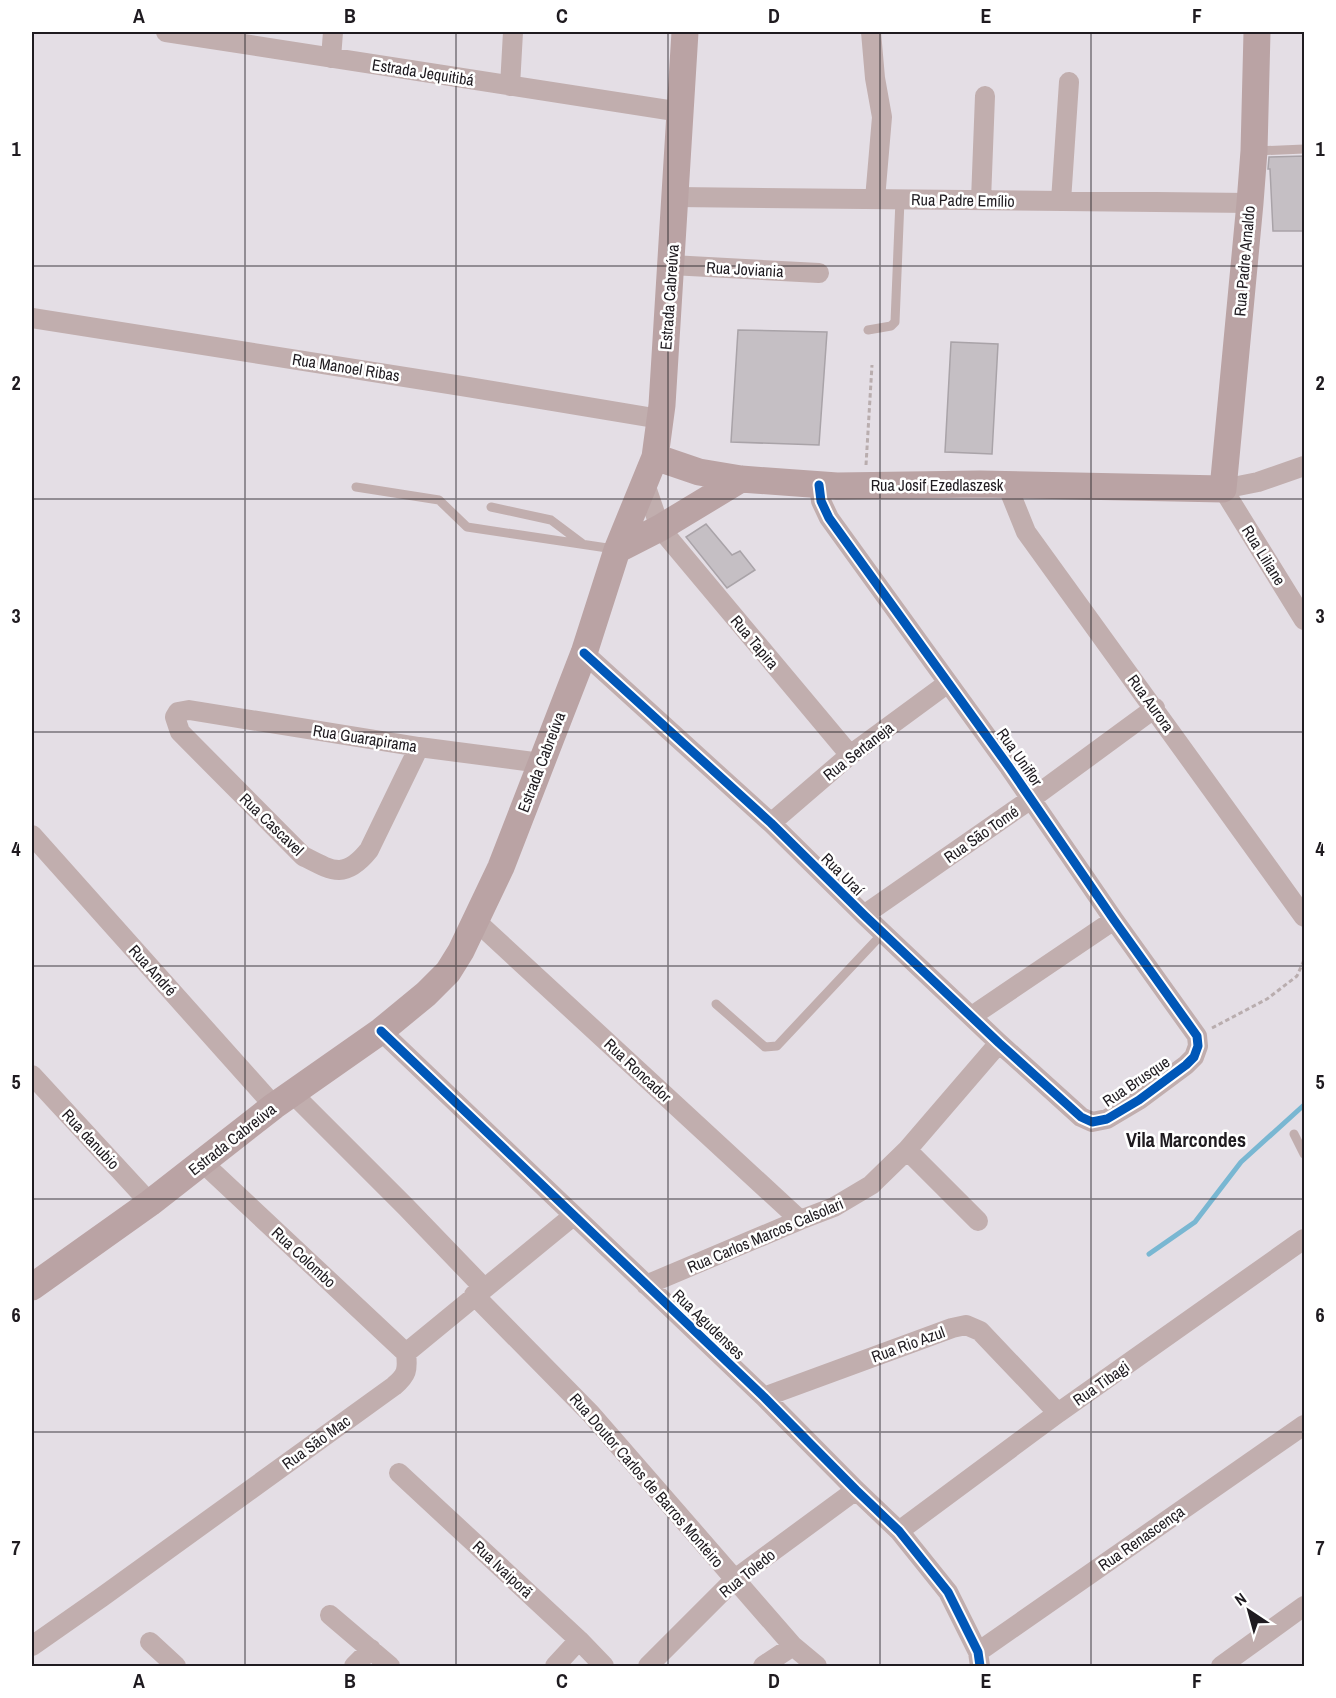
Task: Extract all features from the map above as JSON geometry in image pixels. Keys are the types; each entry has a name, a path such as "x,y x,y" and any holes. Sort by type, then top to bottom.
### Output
{"main road":[{"name":"Estrada Cabreúva","path":"32,1287 150,1203 283,1100 381,1031 426,994 448,972 461,951 501,867 584,653 617,550 655,457 660,419 676,197 685,32"},
{"name":"Rua Padre Arnaldo","path":"1223,489 1254,151 1257,32"},
{"name":"Rua Josif Ezedlaszesk","path":"655,457 699,472 741,479 819,485 1007,485 1223,489"},
{"path":"617,550 660,528 741,479"}],"street":[{"name":"Estrada Jequitibá","path":"166,32 681,112"},
{"path":"332,58 333,32"},
{"path":"510,86 513,32"},
{"path":"871,32 875,78 882,117 875,199"},
{"path":"1061,201 1069,82"},
{"path":"981,200 986,96"},
{"name":"Rua Padre Emílio","path":"676,197 1250,203"},
{"name":"Rua Joviania","path":"671,265 819,273"},
{"name":"Rua Manoel Ribas","path":"32,318 660,419"},
{"path":"1223,489 1258,482 1305,466"},
{"path":"644,481 660,528"},
{"name":"Rua Uniflor","path":"819,485 821,501 829,518 1031,799 1198,1041"},
{"name":"Rua Aurora","path":"1007,485 1026,532 1305,917"},
{"name":"Rua Liliane","path":"1223,489 1305,620"},
{"name":"Rua Tapira","path":"660,528 850,755"},
{"name":"Rua Uraí","path":"584,653 771,823 864,915 1081,1117"},
{"name":"Rua Sertaneja","path":"771,823 850,755 948,682"},
{"name":"Rua São Tomé","path":"864,915 1031,799 1155,708"},
{"name":"Rua Guarapirama","path":"189,710 419,747 540,763"},
{"name":"Rua Cascavel","path":"189,710 178,712 175,717 180,732 303,856 328,869 342,871 353,866 369,850 419,747"},
{"name":"Rua André","path":"32,835 283,1100"},
{"path":"972,1016 1114,920"},
{"name":"Rua Roncador","path":"476,921 800,1220"},
{"name":"Rua Agudenses","path":"381,1031 764,1397 899,1531 948,1592 979,1659"},
{"name":"Rua Brusque","path":"1081,1117 1092,1122 1107,1119 1139,1100 1186,1065 1194,1057 1198,1041"},
{"name":"Rua Carlos Marcos Calsolari","path":"646,1285 834,1207 872,1185 907,1150 999,1043"},
{"name":"Rua danubio","path":"32,1075 150,1203"},
{"name":"Rua Doutor Carlos de Barros Monteiro","path":"283,1100 406,1207 479,1292 591,1414 793,1646 817,1666"},
{"path":"907,1150 978,1221"},
{"name":"Rua Colombo","path":"202,1162 406,1353"},
{"path":"406,1353 573,1216"},
{"name":"Rua Tibagi","path":"899,1531 1058,1413 1305,1239"},
{"name":"Rua Rio Azul","path":"764,1397 952,1328 966,1325 980,1331 1058,1413"},
{"name":"Rua São Mac","path":"32,1646 394,1386 405,1377 408,1366 406,1353"},
{"name":"Rua Renascença","path":"979,1659 1305,1425"},
{"name":"Rua Ivaiporã","path":"399,1473 604,1666"},
{"name":"Rua Toledo","path":"648,1666 735,1580 856,1490"},
{"path":"1221,1666 1305,1606"},
{"path":"330,1615 390,1666"},
{"path":"555,1666 579,1640"},
{"path":"150,1642 176,1666"},
{"path":"763,1666 793,1646"},
{"path":"354,1666 371,1649"}],"lane":[{"path":"1254,151 1305,149"},
{"path":"868,330 891,326 895,321 900,200"},
{"path":"356,487 439,500 467,527 617,550"},
{"path":"491,507 551,520 584,544"},
{"path":"716,1004 765,1047 777,1046 883,933"},
{"path":"1294,1134 1305,1154"}],"path":[{"path":"865,485 872,364"},
{"path":"1198,1041 1268,999 1297,976 1305,960"}],"building":[{"path":"1305,156 1305,231 1273,231 1269,157"},
{"path":"738,330 827,332 819,445 731,442"},
{"path":"951,342 998,344 992,454 945,452"},
{"path":"706,524 732,555 740,551 755,570 727,588 686,537"}],"waterway":[{"path":"1149,1254 1195,1222 1241,1162 1304,1105"}],"cycle path":[{"path":"584,653 771,823 864,915 1081,1117 1092,1122 1107,1119 1139,1100 1194,1057 1198,1046 1197,1036 1009,767 829,518 821,501 819,485"},
{"path":"381,1031 764,1397 899,1531 948,1592 978,1652 980,1666"}],"district":[{"name":"Vila Marcondes","path":"1186,1140"}]}
